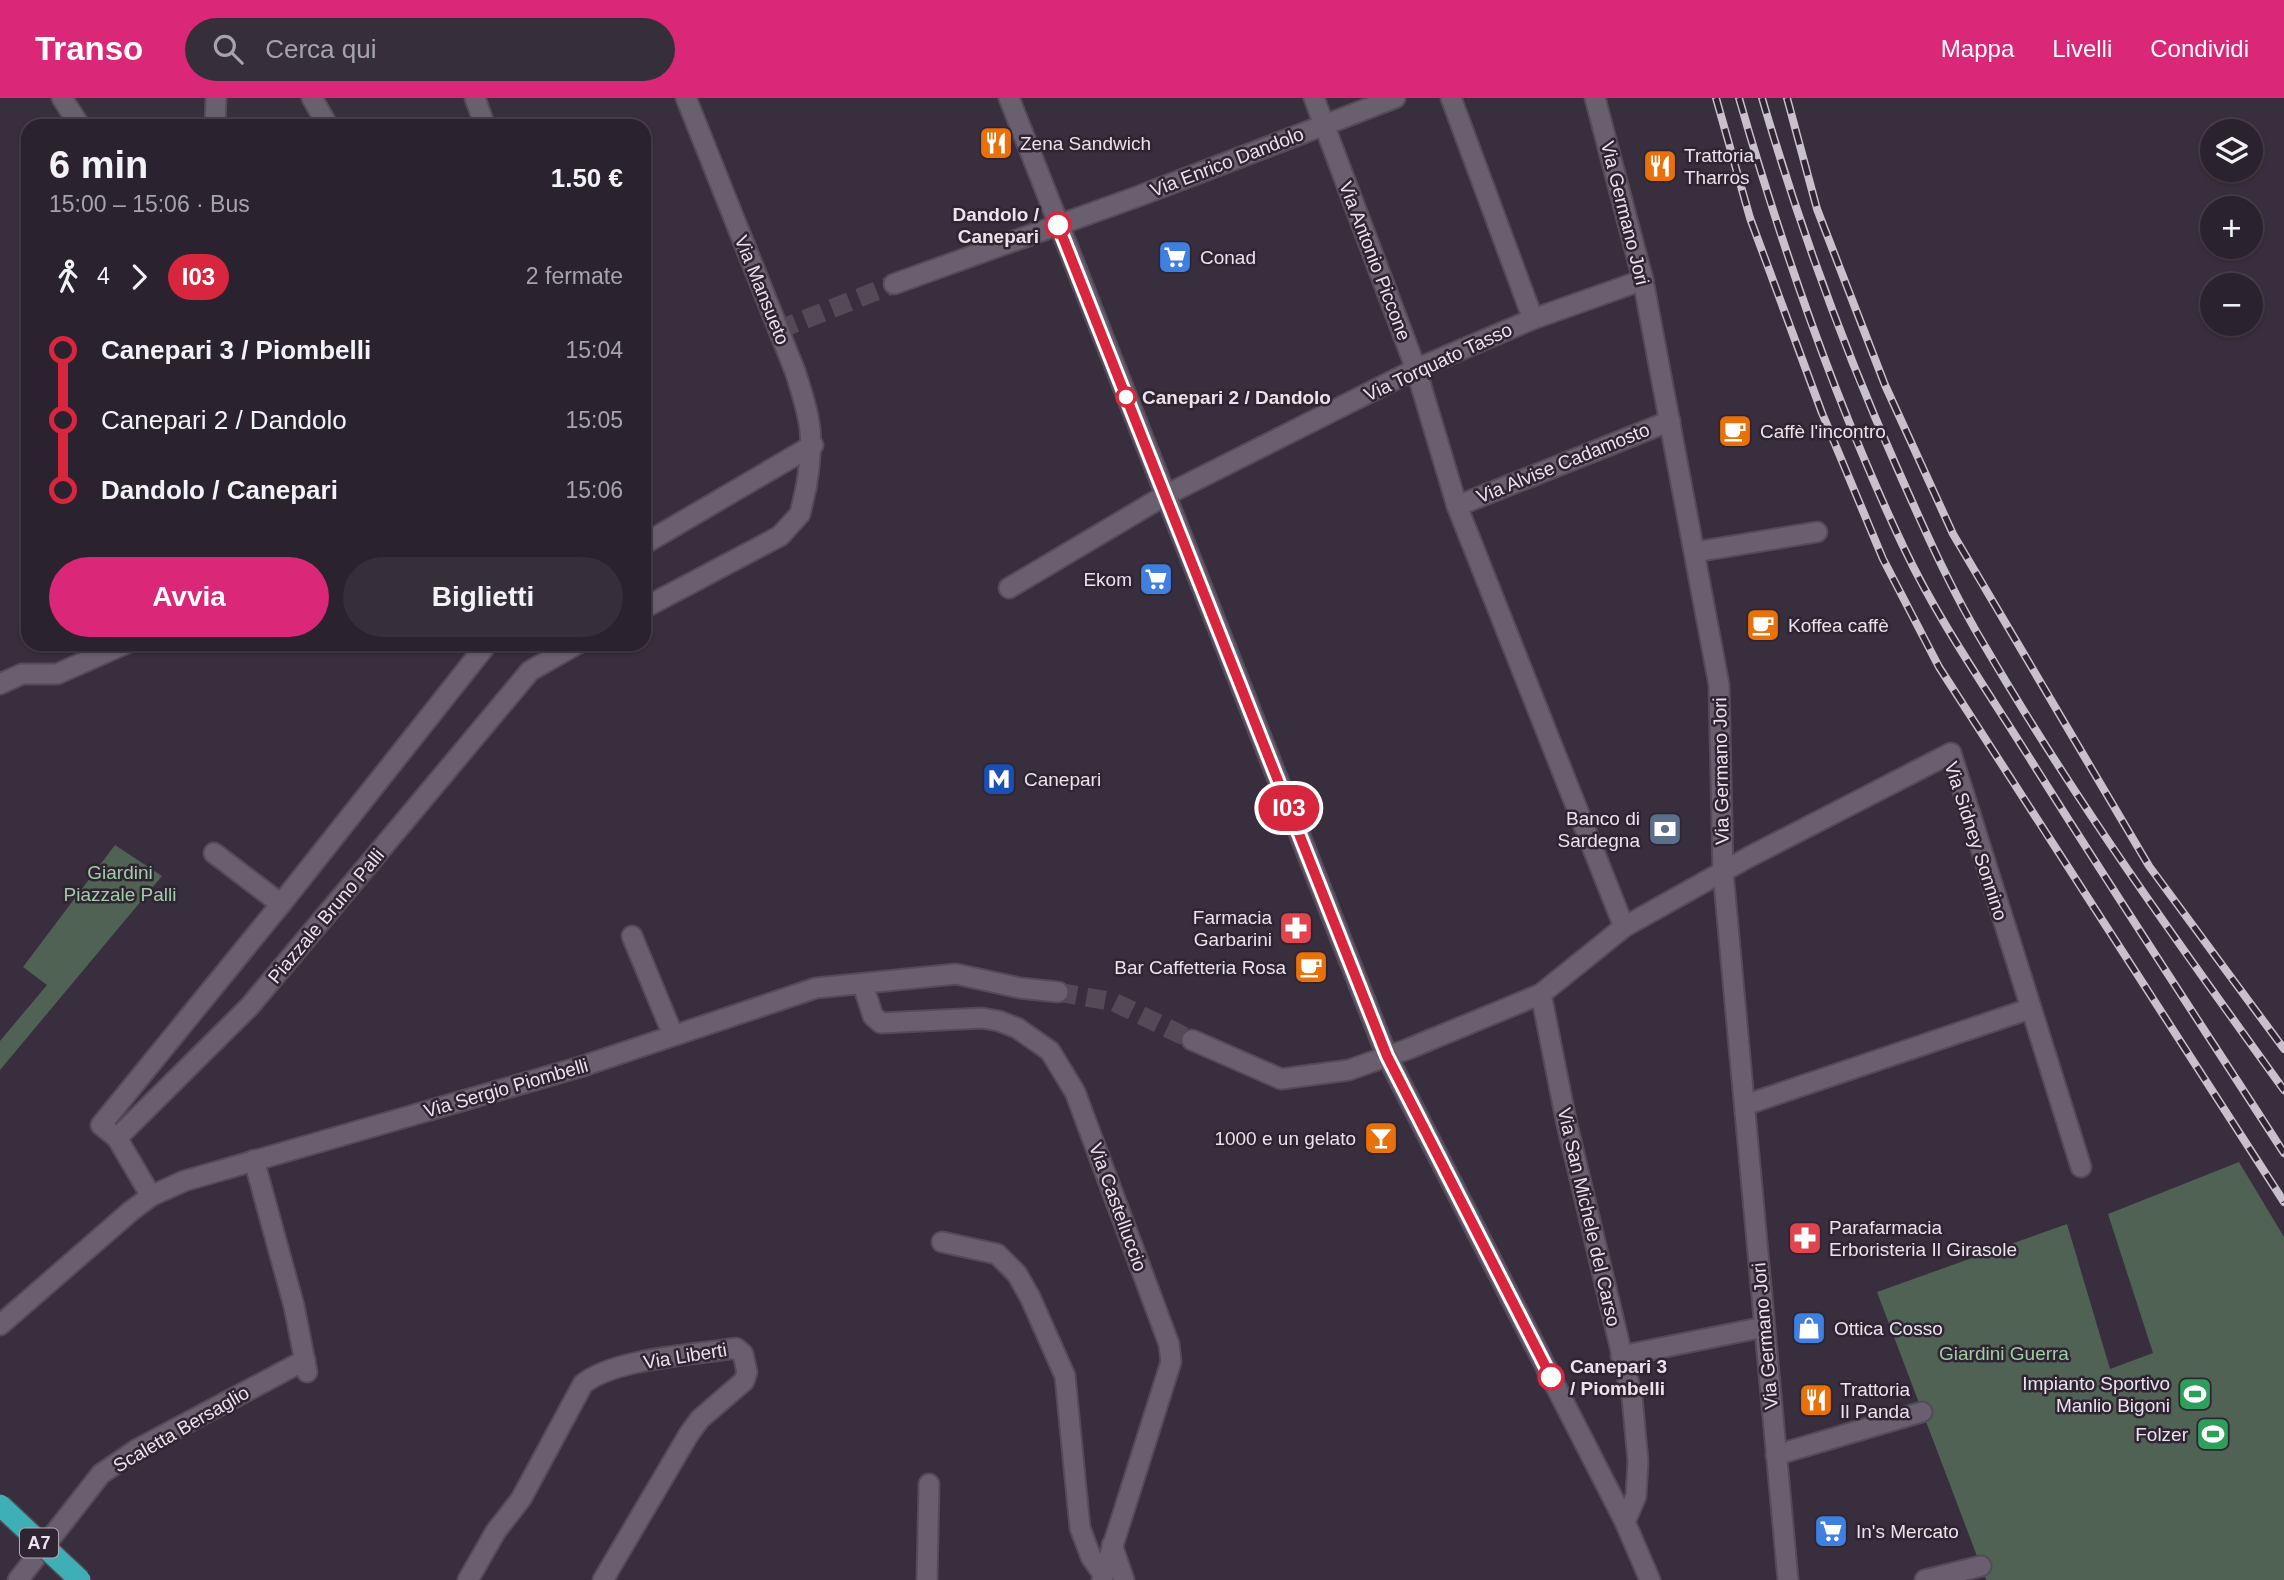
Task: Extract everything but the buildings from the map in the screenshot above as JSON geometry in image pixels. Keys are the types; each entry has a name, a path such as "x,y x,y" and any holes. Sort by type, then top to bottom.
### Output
{"highway":[{"name":"A7","path":"0,1505 80,1580"}],"street":[{"path":"62,98 76,119"},
{"path":"215,119 216,98"},
{"path":"312,98 324,119"},
{"path":"475,98 482,119"},
{"name":"Via Mansueto","path":"651,604 780,536 800,514 813,445 809,414 686,98"},
{"path":"1009,98 1387,1056 1625,1522 1650,1580"},
{"name":"Via Antonio Piccone","path":"1314,98 1416,369 1457,506 1624,927"},
{"name":"Via Enrico Dandolo","path":"894,284 1395,98"},
{"path":"1451,98 1533,319"},
{"name":"Via Germano Jori","path":"1595,98 1643,281 1719,685 1723,873 1788,1580"},
{"name":"Via Torquato Tasso","path":"1009,588 1164,496 1416,369 1533,319 1643,281"},
{"name":"Via Alvise Cadamosto","path":"1457,506 1670,421"},
{"path":"651,540 813,445"},
{"path":"1695,552 1817,532"},
{"path":"0,684 22,674 58,674 109,651"},
{"path":"151,1196 117,1138 101,1125 481,651"},
{"name":"Piazzale Bruno Palli","path":"117,1138 250,1006 530,671 565,651"},
{"name":"Via Sidney Sonnino","path":"1723,873 1951,753 2029,1009 2081,1167"},
{"path":"214,853 281,904"},
{"path":"1192,1040 1281,1079 1349,1070 1541,994 1624,927 1723,873"},
{"path":"632,936 673,1035"},
{"name":"Via Sergio Piombelli","path":"0,1325 151,1196 173,1185 580,1067 816,988 956,974 1020,988 1058,992"},
{"name":"Via Castelluccio","path":"863,985 873,1016 881,1023 982,1018 1017,1028 1050,1051 1075,1091 1169,1344 1171,1362 1102,1577"},
{"name":"Via San Michele del Carso","path":"1541,994 1566,1120 1632,1397 1638,1461 1636,1496 1625,1522"},
{"path":"1745,1105 2029,1009"},
{"name":"Scaletta Bersaglio","path":"18,1580 102,1474 136,1450 306,1366 294,1306 254,1160"},
{"path":"942,1242 997,1254 1017,1274 1030,1297 1065,1376 1080,1528 1087,1550 1102,1577"},
{"path":"1621,1356 1764,1327"},
{"name":"Via Liberti","path":"468,1580 496,1531 521,1499 583,1384 593,1376 615,1367 736,1348 743,1354 747,1372 744,1381 701,1419 689,1434 603,1580"},
{"path":"1776,1455 1923,1412"},
{"path":"927,1580 929,1484"},
{"path":"1112,1545 1124,1580"},
{"path":"1926,1580 1981,1566"}],"green space":[{"name":"Giardini Piazzale Palli","path":"115,845 162,876 0,1070 0,1041 47,985 23,967"},
{"name":"Giardini Guerra","path":"2239,1162 2284,1237 2284,1580 1986,1580 1877,1292 2067,1224 2110,1369 2153,1353 2108,1214"}],"tunnel":[{"path":"778,330 894,284"},
{"path":"1058,992 1114,1002 1192,1040"}],"railway":[{"path":"1716,98 1750,218 1822,413 1883,559 1939,667 2284,1202"},
{"path":"1739,98 1812,326 1879,494 1917,575 1979,678 2284,1153"},
{"path":"1762,98 1791,193 1841,333 1898,470 1962,605 2020,705 2092,818 2284,1090"},
{"path":"1787,98 1817,209 1885,385 1953,534 2149,866 2284,1049"}],"bus line":[{"name":"I03","path":"1058,225 1387,1056 1551,1377"}],"place":[{"name":"Zena Sandwich","path":"996,143"},
{"name":"Trattoria Tharros","path":"1660,166"},
{"name":"Dandolo / Canepari","path":"1058,225"},
{"name":"Conad","path":"1175,257"},
{"name":"Canepari 2 / Dandolo","path":"1126,397"},
{"name":"Caffè l'incontro","path":"1735,431"},
{"name":"Ekom","path":"1156,579"},
{"name":"Koffea caffè","path":"1763,625"},
{"name":"Canepari","path":"999,779"},
{"name":"Banco di Sardegna","path":"1665,829"},
{"name":"Farmacia Garbarini","path":"1296,928"},
{"name":"Bar Caffetteria Rosa","path":"1311,967"},
{"name":"1000 e un gelato","path":"1381,1138"},
{"name":"Parafarmacia Erboristeria Il Girasole","path":"1805,1238"},
{"name":"Ottica Cosso","path":"1809,1328"},
{"name":"Canepari 3 / Piombelli","path":"1551,1377"},
{"name":"Impianto Sportivo Manlio Bigoni","path":"2195,1394"},
{"name":"Trattoria Il Panda","path":"1816,1400"},
{"name":"Folzer","path":"2213,1434"},
{"name":"In's Mercato","path":"1831,1531"}]}
